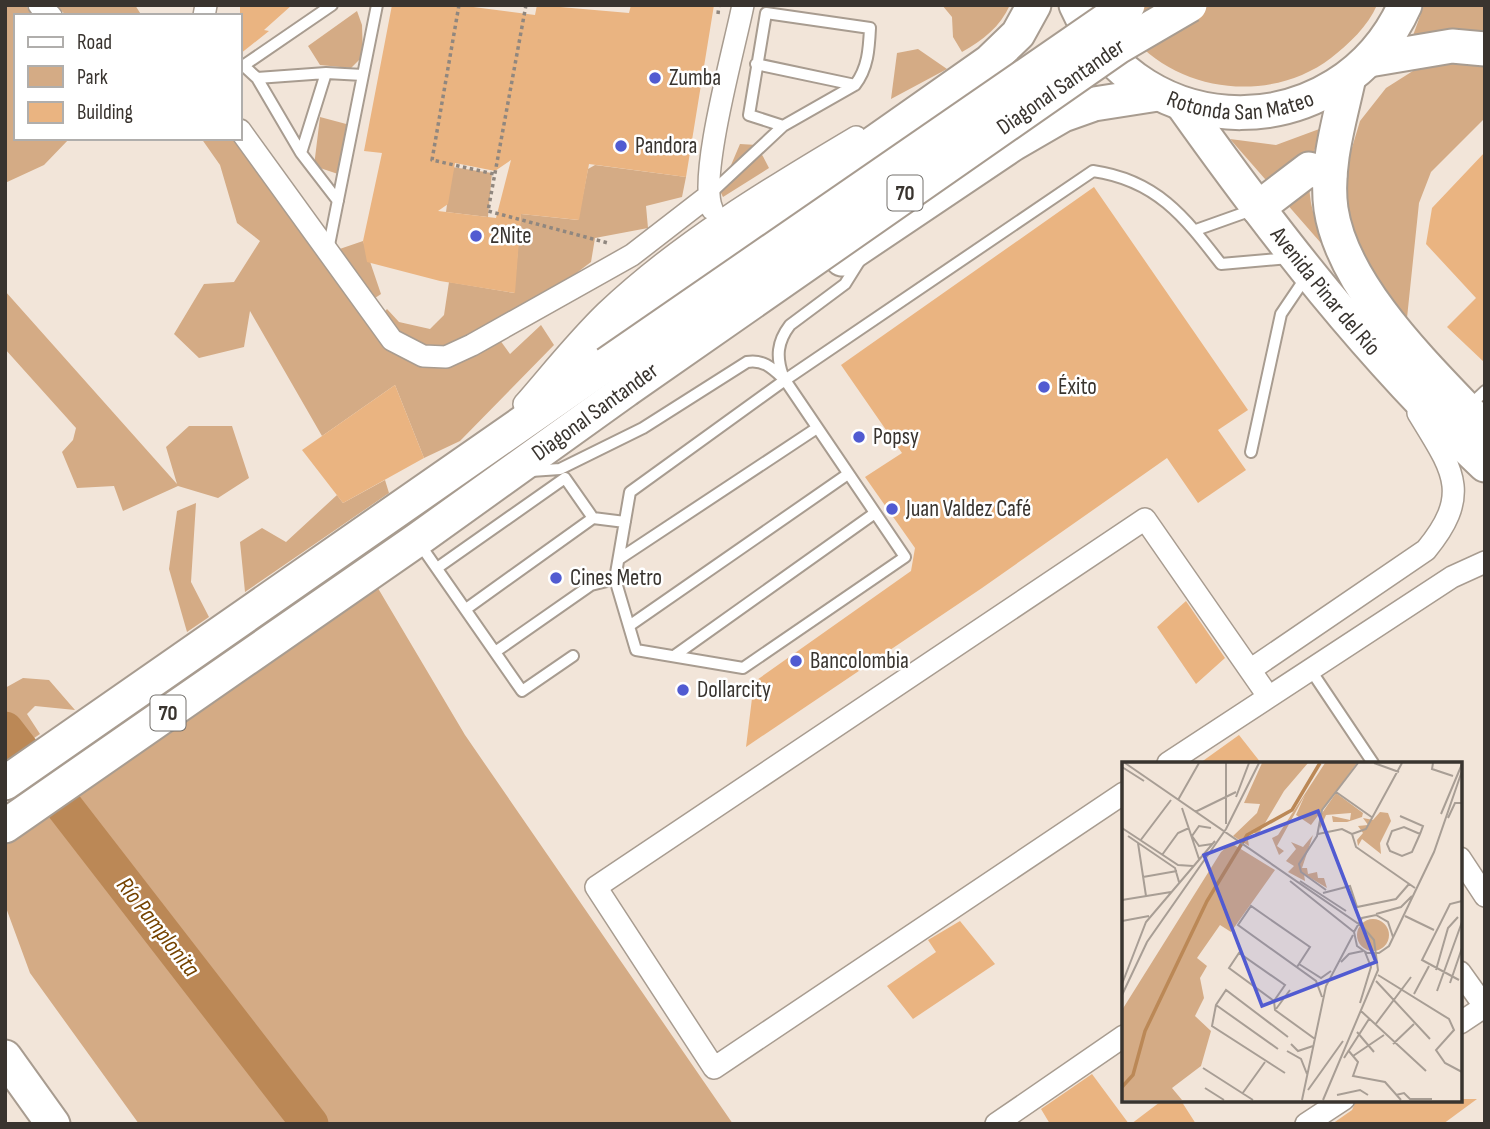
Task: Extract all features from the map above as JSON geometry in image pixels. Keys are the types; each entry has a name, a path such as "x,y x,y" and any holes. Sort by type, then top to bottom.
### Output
{"main road":[{"path":"486,449 524,404 611,331 949,91 1009,44 1034,5"},
{"name":"Rotonda San Mateo","path":"1076,5 1089,31 1113,60 1170,99 1216,112 1268,111 1319,96 1359,68 1392,31 1405,5"},
{"name":"Diagonal Santander","path":"5,826 511,472 616,377 1128,5"},
{"name":"Diagonal Santander","path":"5,783 486,449 616,377 1106,55 1190,5"},
{"path":"1359,68 1452,46 1485,49"},
{"name":"Avenida Pinar del Río","path":"1359,68 1330,175 1332,210 1347,260 1399,332 1479,410"},
{"path":"511,472 601,425 874,237 1013,144 1063,115 1094,104 1170,99"},
{"name":"Avenida Pinar del Río","path":"1170,99 1302,265 1398,378 1485,465"},
{"path":"1258,208 1309,169 1330,175"},
{"path":"5,1057 53,1124"}],"street":[{"path":"719,224 707,197 743,5"},
{"path":"524,404 606,313 663,264 719,224 883,121 949,91"},
{"path":"242,133 392,340 423,356 446,357 502,329 632,255 707,197"},
{"path":"1250,670 1426,550 1446,525 1454,496 1450,470 1398,378"},
{"path":"1122,794 714,1068 596,887 1145,519 1268,696"},
{"path":"1169,762 1452,577 1485,562"},
{"path":"1293,642 1310,668"},
{"path":"1462,861 1485,896"},
{"path":"1462,975 1485,1007 1462,1022"},
{"path":"996,1124 1122,1037"},
{"path":"1307,1124 1341,1101"}],"lane":[{"path":"331,5 242,67 257,78 301,153 338,201"},
{"path":"327,253 377,5"},
{"path":"707,197 783,126 855,85 862,76 869,50 870,28 766,13 749,115 783,126"},
{"path":"756,64 855,85"},
{"path":"257,78 326,73 363,75"},
{"path":"301,153 326,73"},
{"path":"874,237 845,284 784,332 778,351 778,364 785,380 905,557 743,668 636,650 615,579 630,492 785,380 1093,171 1117,174 1146,186 1169,203 1196,230 1221,264 1302,265 1282,314 1251,452"},
{"path":"1196,230 1258,208"},
{"path":"511,472 560,469 643,428 747,362 764,363 785,380"},
{"path":"619,559 817,428"},
{"path":"629,626 848,474"},
{"path":"437,568 565,478 593,518"},
{"path":"674,656 875,513"},
{"path":"466,609 593,518 625,522"},
{"path":"416,540 522,691 573,656"},
{"path":"495,652 591,585 615,579"},
{"path":"1310,668 1372,762"}],"path":[{"path":"459,5 432,160 494,174"},
{"path":"526,5 488,211 595,237 632,255"}],"green space":[{"path":"5,5 25,5 32,14 14,14 14,140 68,140 44,165 5,183"},
{"path":"55,5 135,5 141,14 65,14"},
{"path":"942,5 1010,5 990,32 962,52 953,37 952,17"},
{"path":"1111,5 1377,5 1369,20 1345,47 1308,72 1282,82 1228,86 1201,81 1175,71 1152,56 1126,30"},
{"path":"1424,5 1485,5 1485,40 1411,41"},
{"path":"357,11 362,25 363,56 351,68 320,65 308,46"},
{"path":"918,49 947,69 891,99 897,53"},
{"path":"1447,60 1485,62 1485,118 1431,172 1419,203 1407,318 1400,320 1363,267 1344,196 1348,161 1360,121 1386,88 1416,69"},
{"path":"320,117 350,125 338,174 314,166"},
{"path":"1322,128 1311,166 1310,200 1321,232 1341,266 1230,139 1276,145"},
{"path":"202,140 241,140 420,359 497,336 510,354 541,325 554,345 460,441 424,458 395,385 322,436 250,311 244,347 199,358 174,334 204,284 234,282 260,241 237,223 220,165"},
{"path":"740,144 757,145 769,168 723,197 720,191"},
{"path":"595,165 686,177 682,197 646,206 648,228 595,238 591,262 511,321 465,346 444,353 425,354 407,345 378,319 387,309 399,322 430,329 444,315 449,282 514,293 521,214 578,220 588,169"},
{"path":"452,167 492,173 488,217 446,212"},
{"path":"363,241 381,294 366,304 328,253"},
{"path":"5,291 177,484 166,447 189,426 232,426 249,478 218,498 178,486 123,511 114,486 77,488 62,452 73,440 76,428 5,349"},
{"path":"385,480 389,493 245,592 240,542 262,528 286,542 337,495 343,503"},
{"path":"196,503 191,582 209,617 187,632 169,569 177,511"},
{"path":"366,568 465,735 733,1124 139,1124 30,973 5,905 5,842"},
{"path":"23,678 49,680 75,710 35,706 27,714 40,734 5,758 5,688"}],"building":[{"path":"240,5 292,5 264,30 269,31 242,52"},
{"path":"392,5 458,5 535,15 537,5 629,13 631,5 714,5 686,177 589,164 579,220 521,214 515,293 440,281 367,262 363,241 382,153 364,151","holes":["511,160 496,218 438,211 448,204 455,163 495,171"]},
{"path":"1485,152 1485,363 1447,327 1476,298 1426,244 1432,208"},
{"name":"Éxito","path":"1094,187 1248,410 1218,430 1246,470 1198,503 1167,458 982,588 746,747 754,682 911,571 915,548 865,477 902,453 841,365"},
{"path":"395,385 424,458 343,503 302,450"},
{"path":"1186,601 1225,658 1196,684 1157,627"},
{"path":"1239,735 1260,762 1201,762"},
{"path":"960,921 995,964 913,1019 887,986 936,952 928,940"},
{"path":"1092,1074 1129,1124 1050,1124 1041,1109"},
{"path":"1477,1099 1443,1124 1332,1124 1352,1110 1356,1101"},
{"path":"1161,1101 1181,1101 1196,1124 1131,1124"}],"waterway":[{"name":"Río Pamplonita","path":"5,730 310,1124"}],"place":[{"name":"Zumba","path":"655,78"},
{"name":"Pandora","path":"621,146"},
{"name":"2Nite","path":"476,236"},
{"name":"Éxito","path":"1044,387"},
{"name":"Popsy","path":"859,437"},
{"name":"Juan Valdez Café","path":"892,509"},
{"name":"Cines Metro","path":"556,578"},
{"name":"Bancolombia","path":"796,661"},
{"name":"Dollarcity","path":"683,690"}]}
